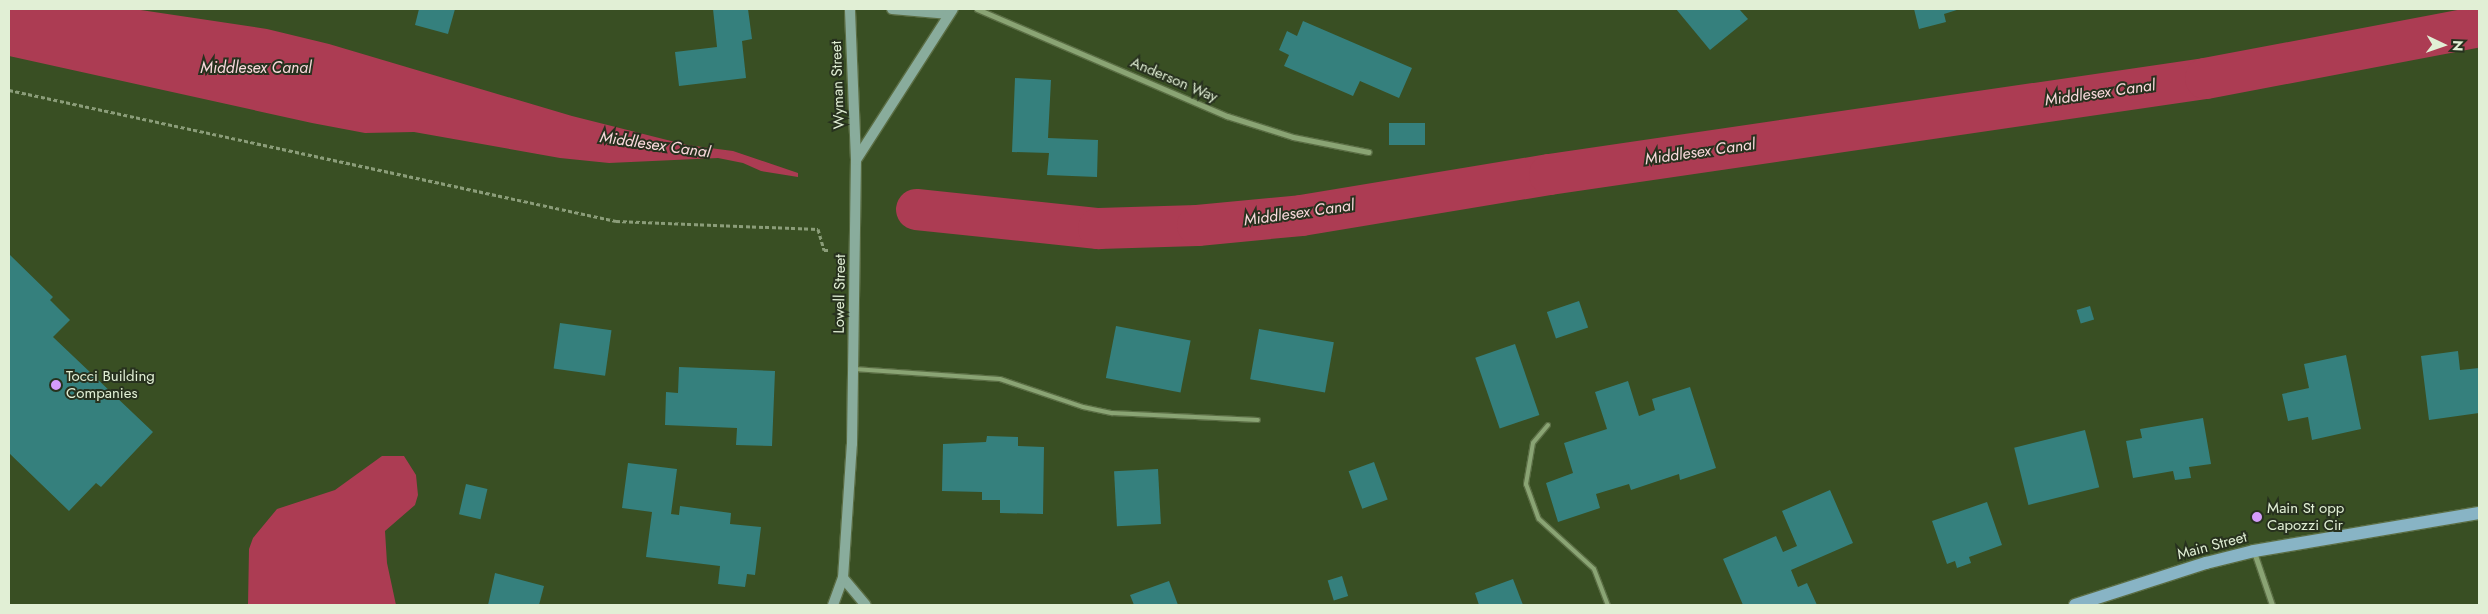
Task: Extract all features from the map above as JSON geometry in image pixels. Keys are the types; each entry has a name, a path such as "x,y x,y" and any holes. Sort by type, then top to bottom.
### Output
{"main road":[{"name":"Main Street","path":"2075,605 2168,574 2254,551 2479,513"}],"street":[{"name":"Wyman Street","path":"850,9 856,160"},
{"path":"892,9 951,11"},
{"name":"Anderson Way","path":"977,9 1227,116 1286,135 1369,152"},
{"path":"856,160 951,11"},
{"name":"Lowell Street","path":"833,605 842,578 850,506 854,369 856,160"},
{"path":"2254,551 2272,605"},
{"path":"842,578 866,605"}],"lane":[{"path":"854,369 1000,378 1083,407 1112,413 1258,420"},
{"path":"1548,425 1532,443 1526,484 1539,519 1594,569 1608,605"}],"path":[{"path":"9,90 616,221 818,229 824,250 856,252"}],"water":[{"name":"Middlesex Canal","path":"9,9 134,9 267,29 329,44 572,116 687,145 733,151 798,173 798,177 761,171 743,163 718,158 609,163 560,158 414,132 365,133 312,123 9,56"},
{"path":"382,456 404,456 416,475 418,495 415,505 385,531 387,563 396,605 248,605 249,549 253,538 277,509 335,490"}],"building":[{"path":"419,9 455,9 448,34 415,25"},
{"path":"713,9 748,9 752,39 742,41 746,78 679,86 675,52 717,47"},
{"path":"1676,9 1739,9 1748,19 1710,50"},
{"path":"1914,9 1960,9 1944,14 1946,22 1919,29"},
{"path":"1303,21 1412,68 1399,98 1360,81 1353,96 1284,66 1289,55 1279,50 1287,31 1297,36"},
{"path":"1015,78 1051,80 1048,138 1098,140 1097,177 1047,175 1049,153 1012,152"},
{"path":"1389,123 1425,123 1425,145 1389,145"},
{"name":"Tocci Building Companies","path":"9,254 53,297 50,300 70,320 53,337 153,432 101,487 96,483 69,511 9,453"},
{"path":"1579,301 1588,327 1556,339 1547,312"},
{"path":"2090,306 2094,319 2081,323 2077,310"},
{"path":"560,323 611,330 605,376 554,369"},
{"path":"1116,326 1191,341 1180,393 1106,378"},
{"path":"1259,329 1334,342 1325,392 1250,379"},
{"path":"1515,344 1539,415 1500,429 1475,358"},
{"path":"2458,351 2460,370 2479,368 2479,413 2429,420 2421,356"},
{"path":"2346,355 2361,429 2312,440 2308,417 2288,421 2282,394 2309,388 2304,364"},
{"path":"679,367 775,371 772,446 736,445 737,428 665,425 666,392 678,393"},
{"path":"1628,381 1639,416 1655,410 1652,399 1690,387 1716,468 1680,480 1679,474 1631,490 1629,484 1596,494 1600,508 1558,522 1546,483 1573,473 1564,443 1607,429 1595,392"},
{"path":"2203,418 2211,464 2189,467 2191,478 2175,480 2173,471 2133,478 2126,441 2142,438 2140,429"},
{"path":"2085,430 2099,487 2028,505 2014,448"},
{"path":"987,436 1018,437 1018,446 1044,447 1043,514 1000,513 1000,500 982,500 982,492 942,491 943,444 986,442"},
{"path":"1374,462 1388,500 1362,509 1349,471"},
{"path":"628,463 677,469 671,514 679,515 680,506 731,513 730,524 761,527 755,575 747,574 745,587 718,584 720,566 646,557 652,512 622,508"},
{"path":"1158,469 1161,524 1117,526 1114,471"},
{"path":"466,484 487,489 480,519 459,514"},
{"path":"1830,490 1853,543 1791,570 1798,587 1807,583 1817,605 1743,605 1723,559 1776,536 1783,552 1797,546 1782,511"},
{"path":"1987,502 2002,545 1969,557 1971,563 1957,568 1955,561 1947,564 1932,521"},
{"path":"495,573 544,586 539,605 488,605"},
{"path":"1342,576 1348,596 1334,600 1328,580"},
{"path":"1513,579 1523,605 1479,605 1475,593"},
{"path":"1169,581 1178,605 1134,605 1130,595"}],"waterway":[{"name":"Middlesex Canal","path":"916,209 1098,228 1197,225 1301,215 1549,174 2205,78 2479,26"}],"place":[{"name":"Tocci Building Companies","path":"56,385"},
{"name":"Main St opp Capozzi Cir","path":"2257,517"}]}
